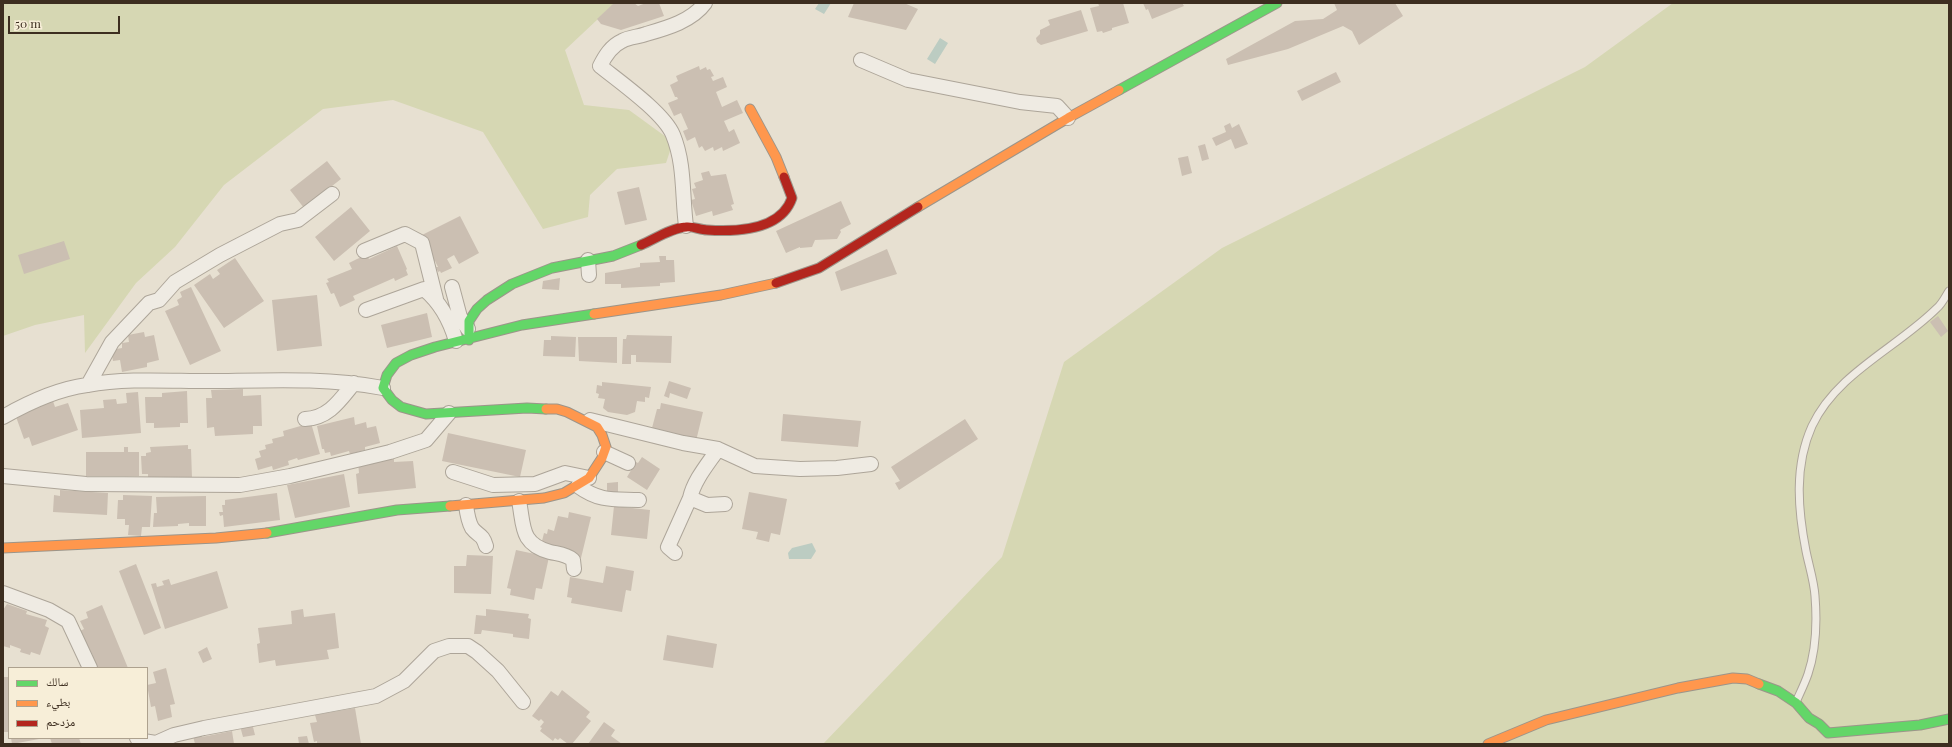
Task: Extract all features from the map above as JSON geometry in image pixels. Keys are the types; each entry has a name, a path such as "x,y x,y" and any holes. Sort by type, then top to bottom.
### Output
{"street":[{"path":"686,226 683,206 683,180 673,134 660,115 600,66 604,57 613,47 623,40 647,34 688,19 699,12 705,3"},
{"path":"383,388 387,375 396,362 411,354 465,337 522,325 629,310 734,292 774,283 819,268 911,211 1068,118 1277,3"},
{"path":"860,60 908,80 1020,102 1057,106 1068,118"},
{"path":"465,337 469,319 477,309 508,286 544,270 622,254 664,234 686,226 701,230 726,230 757,226 780,217 788,210 792,198 778,162 750,109"},
{"path":"88,385 112,342 149,303 159,300 175,282 196,268 280,224 298,220 332,194"},
{"path":"364,251 405,234 422,243 436,299"},
{"path":"588,260 589,275"},
{"path":"452,287 465,337"},
{"path":"366,310 424,289 436,299 450,321 465,337"},
{"path":"3,417 55,393 88,385 146,381 306,379 354,383 383,388 392,402 411,411 426,414 542,407 557,409 597,427 606,447 584,482 564,493 544,498 397,510 278,532 216,538 3,548"},
{"path":"305,419 313,419 328,414 354,383"},
{"path":"3,476 86,484 240,485 290,476 390,452 426,440 448,413"},
{"path":"576,417 683,443 718,449 755,466 769,468 838,468 871,464"},
{"path":"675,553 668,547 695,485 718,449"},
{"path":"604,452 628,464"},
{"path":"452,472 493,485 535,484 565,473 584,482 589,494 610,500 639,500"},
{"path":"690,498 707,505 725,504"},
{"path":"519,501 524,533 531,544 542,550 567,556 573,560 574,569"},
{"path":"466,505 467,516 472,528 483,536 486,546"},
{"path":"3,593 49,610 68,621 90,667"},
{"path":"138,739 156,743 174,735 204,728 376,696 404,681 434,651 449,646 468,646 477,652 498,671 524,702"},
{"path":"1488,744 1546,720 1710,681 1734,678 1747,680 1778,691 1796,702 1809,718 1819,724 1828,733 1920,724 1949,718"}],"lane":[{"path":"1796,702 1808,674 1815,640 1816,614 1815,594 1800,512 1799,487 1805,445 1821,410 1835,393 1851,378 1937,308 1949,291"}],"green space":[{"path":"3,3 615,3 565,50 584,105 629,110 673,142 666,163 617,169 590,195 588,217 543,229 483,132 393,100 323,109 224,185 175,247 136,283 85,353 84,315 35,325 3,336"},
{"path":"1673,3 1949,3 1949,744 823,744 1002,557 1064,362 1222,248 1585,67"}],"shaded area":[{"path":"819,3 831,3 824,14 815,9"},
{"path":"940,38 948,43 935,64 927,59"},
{"path":"812,543 816,551 811,559 789,559 788,553 792,548"}],"building":[{"path":"614,3 634,3 638,6 646,3 659,3 664,16 621,30 601,24 597,19"},
{"path":"854,3 904,3 918,9 906,30 848,17"},
{"path":"1098,3 1123,3 1129,23 1112,28 1112,30 1103,33 1102,31 1097,32 1090,8 1099,6"},
{"path":"1143,3 1182,3 1184,6 1152,19 1148,9 1146,10"},
{"path":"1334,3 1395,3 1403,16 1359,45 1352,31 1343,26 1288,49 1228,65 1226,59 1295,21 1323,19 1337,10"},
{"path":"1081,10 1088,31 1041,45 1037,42 1036,38 1040,34 1040,30 1050,25 1048,20"},
{"path":"699,66 700,70 706,67 707,70 710,69 714,76 711,77 713,81 723,77 727,87 716,92 722,107 737,100 743,113 724,121 729,132 734,129 740,143 723,151 722,147 714,151 713,147 705,151 702,146 699,148 695,137 687,141 683,131 688,129 681,113 674,116 668,103 678,99 675,97 670,85 678,81 676,76"},
{"path":"1336,72 1341,82 1302,101 1297,91"},
{"path":"1230,123 1232,128 1239,124 1248,144 1235,149 1231,139 1216,146 1212,138 1226,132 1224,126"},
{"path":"1205,144 1209,159 1202,161 1198,146"},
{"path":"1188,156 1192,173 1182,176 1178,158"},
{"path":"327,161 341,179 304,208 290,190"},
{"path":"709,171 711,176 726,174 734,204 731,205 733,210 713,216 712,211 696,216 691,200 695,199 692,189 696,188 694,183 703,180 701,173"},
{"path":"639,187 647,220 625,225 617,192"},
{"path":"841,201 851,224 840,230 841,232 837,239 815,240 812,247 800,247 786,253 776,231"},
{"path":"351,207 370,231 334,261 315,237"},
{"path":"460,216 479,253 459,264 454,255 447,259 452,268 441,273 440,271 438,272 436,267 438,267 435,261 433,261 430,252 420,236"},
{"path":"64,241 70,259 24,274 18,255"},
{"path":"397,246 408,275 395,281 394,278 353,296 355,300 340,307 334,293 331,294 326,283 329,282 327,279 352,269 349,263 357,259 367,255 369,259"},
{"path":"887,249 897,274 841,291 835,272"},
{"path":"659,256 666,256 666,260 674,260 675,282 660,283 660,286 621,288 621,284 605,284 605,273 640,267 640,263 660,262"},
{"path":"235,258 264,301 224,328 194,285 210,274 213,279 220,274 217,270"},
{"path":"560,278 559,290 542,289 543,281"},
{"path":"191,287 221,351 190,365 165,311 179,305 177,300 182,297 180,292"},
{"path":"317,295 322,346 277,351 272,300"},
{"path":"427,313 432,337 387,348 381,325"},
{"path":"1938,316 1948,331 1941,337 1930,322"},
{"path":"144,332 145,337 154,335 159,360 147,363 147,367 122,372 120,360 113,361 111,350 122,348 122,343 129,342 128,335"},
{"path":"627,335 672,336 671,363 636,362 636,355 631,355 631,364 622,364 623,339 626,339"},
{"path":"551,336 576,337 575,357 543,356 544,340 551,340"},
{"path":"578,337 617,337 617,363 579,361"},
{"path":"669,381 691,388 687,399 670,393 669,398 664,396"},
{"path":"602,382 651,387 649,398 645,397 645,402 637,401 635,412 627,415 608,412 603,408 605,399 598,398 599,394 596,393 597,385 602,386"},
{"path":"243,389 243,396 261,395 262,426 253,426 253,434 215,436 214,427 207,428 206,398 212,398 211,390"},
{"path":"187,391 188,423 180,423 180,427 154,428 154,423 146,423 145,397 162,397 162,393"},
{"path":"138,392 141,433 82,438 80,410 104,408 103,400 116,399 117,404 127,403 126,393"},
{"path":"53,401 55,407 68,403 78,430 32,446 29,437 24,439 15,414"},
{"path":"661,403 703,412 696,441 671,435 672,433 652,428 657,409 660,409"},
{"path":"783,414 861,421 858,447 781,441"},
{"path":"354,417 355,425 366,422 367,428 376,426 380,443 365,447 365,450 350,454 349,451 331,456 330,452 325,453 324,449 322,449 317,426"},
{"path":"965,419 978,439 899,490 895,483 900,481 891,467"},
{"path":"311,423 320,454 288,461 289,465 273,470 272,466 258,470 255,459 261,457 259,451 266,449 265,445 273,443 272,439 284,436 283,431"},
{"path":"448,433 526,450 520,477 442,461"},
{"path":"188,445 188,449 191,449 192,478 148,478 148,474 142,474 141,456 146,456 146,453 151,452 150,447"},
{"path":"124,447 128,447 128,452 139,452 139,476 86,476 86,452 124,452"},
{"path":"642,457 660,469 647,490 627,477 636,462 638,463"},
{"path":"394,458 394,462 413,461 416,488 358,494 356,474 359,473 358,462"},
{"path":"344,474 350,507 295,518 287,485"},
{"path":"618,482 618,496 607,496 607,483"},
{"path":"60,490 108,493 107,515 53,512 54,495 60,496"},
{"path":"749,492 787,499 780,535 771,533 769,542 756,539 758,532 742,529"},
{"path":"277,493 280,520 224,527 223,515 220,516 219,512 223,512 222,505 225,505 225,500"},
{"path":"123,495 152,496 150,527 142,527 141,536 128,535 129,525 125,525 125,519 117,519 118,500 123,500"},
{"path":"206,496 206,526 189,526 189,523 178,524 178,526 153,527 154,513 157,513 156,497"},
{"path":"614,506 650,510 647,539 611,535"},
{"path":"569,512 591,517 581,558 551,551 542,541 544,533 547,534 548,529 554,531 558,516 568,518"},
{"path":"516,550 549,557 542,589 536,588 534,600 510,595 511,589 507,588"},
{"path":"467,555 493,556 491,594 454,593 454,566 466,566"},
{"path":"136,564 161,628 144,635 119,571"},
{"path":"606,566 634,571 631,591 626,590 622,612 571,603 572,598 567,597 570,577 603,583"},
{"path":"217,571 228,608 165,629 151,584 156,583 157,587 164,585 162,581 169,579 171,585"},
{"path":"7,604 27,611 26,614 47,620 45,626 49,628 40,655 31,652 30,655 20,652 21,649 10,645 10,648 3,646 3,610"},
{"path":"102,605 128,667 95,667 90,657 93,656 80,631 84,629 80,621 88,618 86,612"},
{"path":"303,609 304,617 335,613 339,648 327,650 329,659 276,666 275,660 259,663 257,644 260,643 258,628 292,624 291,611"},
{"path":"486,609 529,614 528,618 531,619 529,639 513,637 513,634 482,630 481,634 474,634 476,615 486,616"},
{"path":"667,635 717,644 713,668 663,660"},
{"path":"207,647 212,659 203,663 198,652"},
{"path":"166,668 175,704 170,705 172,717 158,721 155,706 151,707 148,690 148,685 156,683 153,672"},
{"path":"3,677 8,677 8,732 3,732"},
{"path":"562,690 590,712 586,717 591,721 572,744 568,744 560,738 558,740 555,738 553,741 540,731 542,728 540,727 544,722 541,719 539,721 532,716 551,691 558,696"},
{"path":"355,708 361,744 317,744 317,741 314,742 310,723 317,722 315,715"},
{"path":"604,722 615,730 611,736 622,744 588,744"},
{"path":"252,723 255,735 243,737 240,726"},
{"path":"232,731 234,744 195,744 193,736 202,734 202,737"},
{"path":"307,736 309,744 299,744 298,737"},
{"path":"11,739 39,739 12,744"},
{"path":"50,739 79,739 81,744 52,744"}],"traffic: fast":[{"path":"1119,90 1277,3"},
{"path":"469,340 469,321 477,309 487,300 512,284 552,268 613,256 641,245"},
{"path":"546,409 527,408 426,414 401,407 392,400 383,388 387,375 396,363 411,355 435,347 522,325 594,314"},
{"path":"267,533 397,510 450,506"},
{"path":"1759,684 1778,691 1796,703 1809,718 1819,724 1828,733 1920,725 1949,719"}],"traffic: slow":[{"path":"918,207 1068,118 1119,90"},
{"path":"750,109 776,157 784,177"},
{"path":"594,314 721,295 776,283"},
{"path":"450,506 544,498 564,493 589,478 602,458 606,447 602,435 597,427 567,412 557,409 546,409"},
{"path":"3,548 216,538 267,533"},
{"path":"1488,744 1546,720 1678,688 1733,678 1747,679 1759,684"}],"traffic: jam":[{"path":"641,245 680,228 689,227 719,231 757,227 768,223 778,217 786,209 792,198 784,177"},
{"path":"776,283 819,268 918,207"}]}
